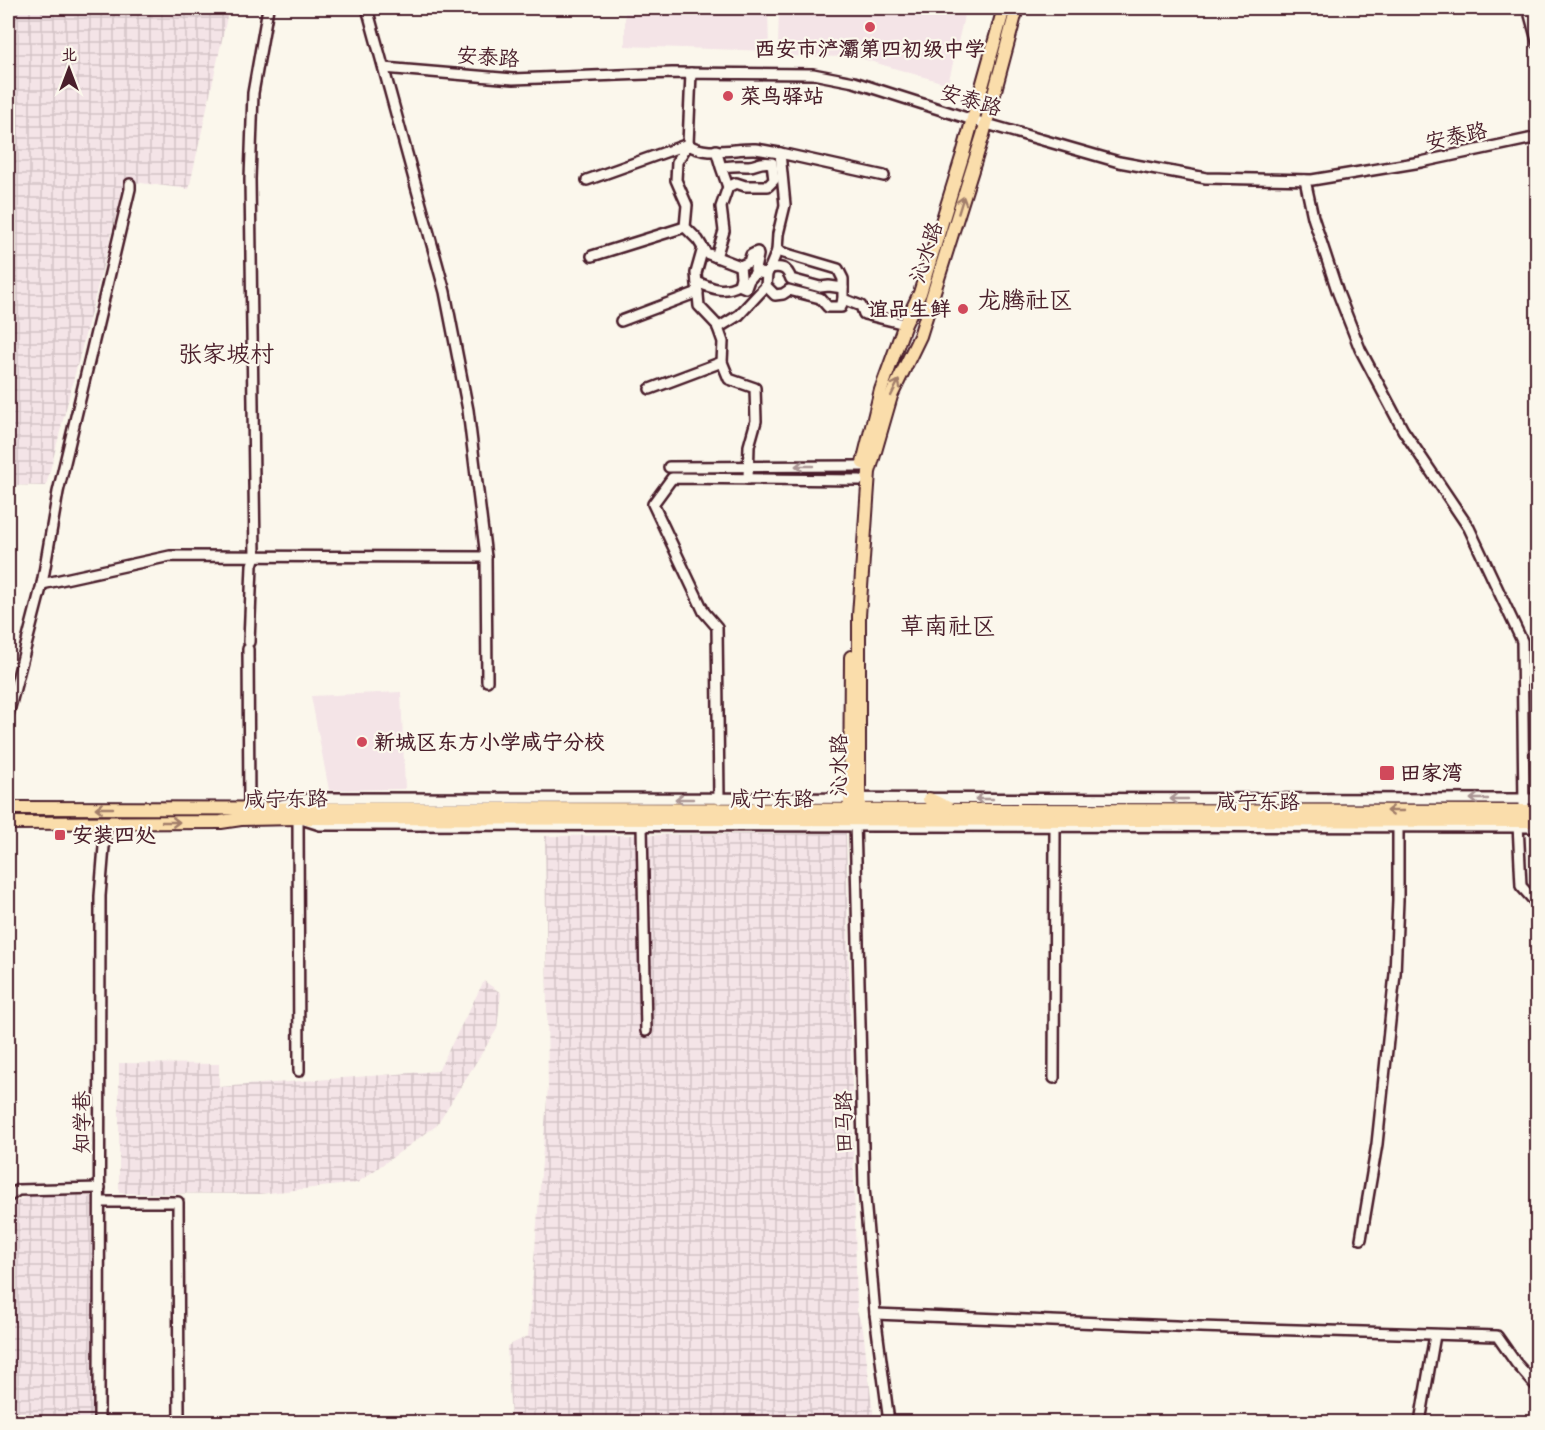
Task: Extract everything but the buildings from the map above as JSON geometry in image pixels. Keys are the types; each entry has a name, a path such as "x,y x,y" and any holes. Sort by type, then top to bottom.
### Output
{"main road":[{"name":"沁水路","path":"855,811 859,616 869,472 891,396 920,336 979,122 1004,8"},
{"name":"沁水路","path":"855,811 851,615 862,466 881,390 906,324 917,303 1017,8"},
{"path":"929,799 954,810"},
{"name":"咸宁东路","path":"8,808 855,811 1398,825 1521,815 1538,811"},
{"name":"咸宁东路","path":"8,823 221,822 241,819 298,818 954,810 1521,815 1538,821"}],"street":[{"path":"249,808 249,645 252,565 255,556 250,179 253,93 268,8"},
{"path":"367,8 387,68 447,303 468,410 486,557 487,681"},
{"path":"1528,8 1538,44"},
{"name":"安泰路","path":"387,68 513,79 691,73 813,74 854,82 979,122 1119,162 1206,178 1305,180 1421,162 1538,137"},
{"path":"685,227 687,205 676,180 677,162 688,144 691,73"},
{"path":"688,144 694,149 754,149 780,153 884,176"},
{"path":"587,180 688,144"},
{"path":"716,150 728,188"},
{"path":"739,285 746,288 749,280 765,271 777,251 778,234 785,205 780,153"},
{"path":"716,257 724,231 721,207 728,188 736,183 745,186 768,186 774,180 772,163 762,161 749,167 739,164 721,167"},
{"path":"1305,180 1313,218 1360,349 1403,430 1469,528 1522,642 1521,886 1538,905"},
{"path":"8,715 42,584 58,492 130,184"},
{"path":"685,227 698,240 705,253 740,266 749,262 751,255 757,252 759,255 755,269 765,271 784,268 789,271 791,279 789,290"},
{"path":"592,256 685,227"},
{"path":"703,248 696,273 699,306 718,328 723,342 722,362 729,379 756,388 756,421 749,446 748,479"},
{"path":"765,271 766,286 775,295 789,290 820,298 828,307 841,307 843,279 838,268 777,251"},
{"path":"621,321 697,287 728,291 739,285 740,266"},
{"path":"791,279 820,287 843,288"},
{"path":"718,328 739,315 766,286"},
{"path":"843,299 861,306 864,314 906,324"},
{"path":"650,389 722,362"},
{"path":"669,467 862,466"},
{"path":"719,799 717,627 704,612 653,504 672,478 860,480"},
{"path":"42,584 170,556 486,557"},
{"path":"268,808 312,798 719,799 1055,827 1398,825 1395,975 1377,1144 1361,1239"},
{"path":"299,1071 298,818 320,825 642,826 855,811 929,799 1521,815 1538,827"},
{"path":"1521,815 1538,799"},
{"name":"田马路","path":"855,811 864,1187 875,1314 889,1422"},
{"name":"知学巷","path":"99,1422 99,896 106,822"},
{"path":"642,826 646,1031"},
{"path":"1054,1078 1055,827"},
{"path":"8,1197 18,1190 100,1188"},
{"path":"100,1202 178,1202 179,1422"},
{"path":"875,1314 1200,1328 1497,1336 1538,1388"},
{"path":"1420,1422 1434,1334"}],"shaded area":[{"path":"8,8 229,8 189,189 125,181 46,486 8,485"},
{"path":"625,8 768,8 769,51 625,46"},
{"name":"西安市浐灞第四初级中学","path":"779,8 966,8 948,84 856,57 781,56 778,46"},
{"name":"新城区东方小学咸宁分校","path":"401,692 405,789 329,790 311,696"},
{"path":"846,833 857,1311 863,1329 874,1422 511,1422 507,1346 528,1336 548,1087 545,836"},
{"path":"484,981 501,993 497,1029 436,1126 357,1183 259,1194 119,1193 119,1063 219,1064 219,1087 438,1071"},
{"path":"31,1194 94,1196 93,1422 8,1422 8,1206"}],"place":[{"name":"西安市浐灞第四初级中学","path":"870,27"},
{"name":"菜鸟驿站","path":"728,96"},
{"name":"谊品生鲜","path":"963,309"},
{"name":"新城区东方小学咸宁分校","path":"362,742"},
{"name":"田家湾","path":"1387,773"},
{"name":"安装四处","path":"60,835"}],"district":[{"name":"龙腾社区","path":"1025,300"},
{"name":"张家坡村","path":"226,354"},
{"name":"草南社区","path":"948,626"}]}
